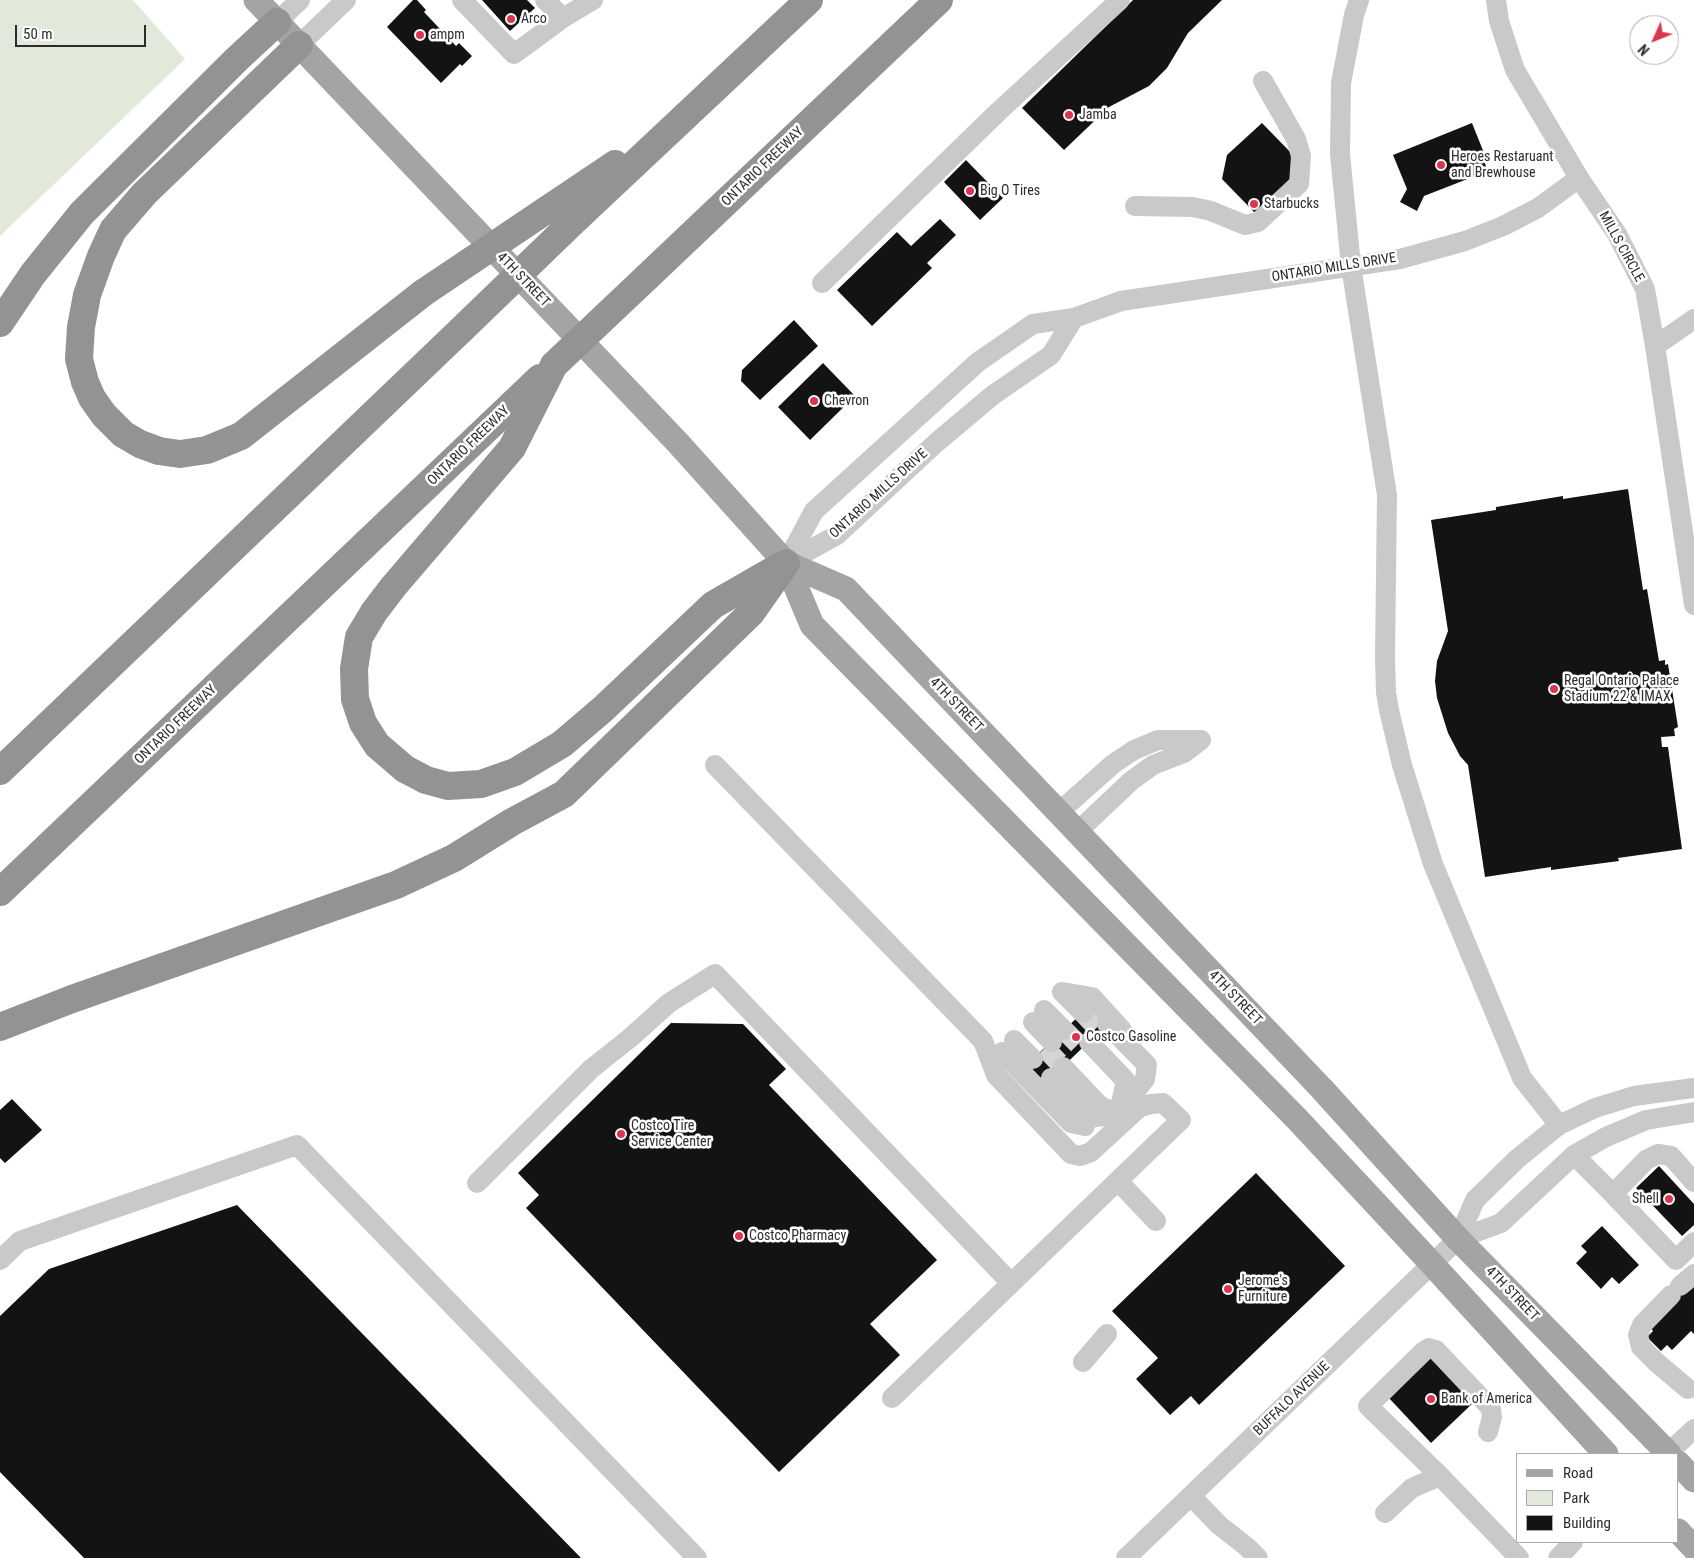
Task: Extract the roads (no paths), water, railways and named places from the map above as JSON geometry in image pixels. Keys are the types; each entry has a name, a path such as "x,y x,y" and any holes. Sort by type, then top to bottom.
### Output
{"highway":[{"path":"0,771 577,218 808,0"},
{"name":"ONTARIO FREEWAY","path":"0,892 525,404 554,365 939,0"},
{"path":"0,323 33,274 82,213 237,59 277,22"},
{"path":"299,45 144,194 113,230 101,256 87,295 81,327 80,359 85,382 92,398 104,416 123,434 140,444 159,451 180,454 207,450 241,436 423,293 683,119"},
{"path":"525,404 512,448 393,587 374,612 360,637 354,668 355,699 364,723 376,745 405,770 426,780 448,786 481,784 514,772 562,744 604,709 713,605 786,563"},
{"path":"0,1027 72,998 396,885 454,858 512,822 564,794 751,613 786,563"}],"main road":[{"name":"4TH STREET","path":"256,0 678,443 786,563 812,625 1243,1064 1432,1264 1605,1453"},
{"name":"4TH STREET","path":"786,563 846,589 1076,833 1322,1089 1458,1239 1668,1453"},
{"name":"4TH STREET","path":"1679,1464 1694,1480"},
{"path":"1679,1532 1694,1548"}],"street":[{"path":"277,22 300,0"},
{"path":"299,45 346,0"},
{"path":"462,0 514,54 563,18 593,0"},
{"path":"545,0 563,18"},
{"path":"822,283 999,111 1120,0"},
{"path":"1359,0 1354,15 1341,83 1340,154 1351,266 1387,495 1385,632 1386,684 1389,710 1402,765 1433,864 1522,1078 1559,1125"},
{"name":"MILLS CIRCLE","path":"1496,0 1499,21 1515,70 1579,178 1617,234 1645,289 1694,606"},
{"path":"1135,206 1193,207 1210,211 1245,225 1258,222 1299,184 1301,156 1296,139 1263,81"},
{"name":"ONTARIO MILLS DRIVE","path":"786,563 814,511 978,362 1033,324 1074,318 1121,301 1400,259 1465,241 1503,226 1538,208 1579,178"},
{"name":"ONTARIO MILLS DRIVE","path":"786,563 837,536 938,442 993,395 1051,355 1074,318"},
{"path":"1655,346 1694,319"},
{"path":"1058,813 1113,764 1134,750 1158,740 1201,740 1184,753 1153,765 1131,781 1076,833"},
{"path":"715,766 983,1041 996,1075 1071,1154 1080,1156 1091,1152 1122,1117 1145,1080 1147,1065 1145,1054 1092,997 1030,1024"},
{"path":"478,1183 591,1069 630,1038 669,1003 715,974 1010,1283"},
{"path":"1030,1024 1058,1036"},
{"path":"1030,1024 1058,1036"},
{"path":"1030,1024 1058,1036"},
{"path":"892,1398 1181,1120 1163,1103 1140,1107 1122,1117 1085,1126 1071,1123 1030,1024"},
{"path":"1076,1054 1089,1118 1122,1117"},
{"path":"1076,1054 1119,1088 1122,1117"},
{"path":"1076,1054 1147,1065"},
{"path":"1076,1054 1085,1126"},
{"path":"1458,1239 1475,1200 1518,1159 1559,1125 1596,1108 1634,1096 1694,1088"},
{"path":"1458,1239 1501,1224 1574,1155 1606,1137 1646,1120 1694,1112"},
{"path":"0,1260 20,1240 297,1145 697,1558"},
{"path":"1613,1194 1646,1160 1658,1154 1671,1156 1694,1182"},
{"path":"1574,1155 1676,1260 1694,1242"},
{"path":"1118,1181 1156,1221"},
{"name":"BUFFALO AVENUE","path":"1126,1558 1458,1239"},
{"path":"1681,1285 1642,1325 1638,1335 1641,1347 1656,1362 1692,1389"},
{"path":"1083,1362 1108,1334"},
{"path":"1488,1432 1492,1417 1491,1409 1436,1350 1429,1348 1368,1406 1440,1476 1519,1558"},
{"path":"1675,1453 1694,1429"},
{"path":"1386,1513 1412,1488 1440,1476"},
{"path":"1191,1496 1219,1525 1258,1558"},
{"path":"1558,1558 1572,1543"}],"tunnel":[{"path":"1083,1013 1100,1031"},
{"path":"1064,1030 1082,1048"},
{"path":"1045,1048 1063,1067"}],"place":[{"name":"Arco","path":"511,19"},
{"name":"ampm","path":"420,35"},
{"name":"Jamba","path":"1069,115"},
{"name":"Heroes Restaruant and Brewhouse","path":"1441,165"},
{"name":"Big O Tires","path":"970,191"},
{"name":"Starbucks","path":"1254,204"},
{"name":"Chevron","path":"814,401"},
{"name":"Regal Ontario Palace Stadium 22 & IMAX","path":"1554,689"},
{"name":"Costco Gasoline","path":"1076,1037"},
{"name":"Costco Tire Service Center","path":"621,1134"},
{"name":"Shell","path":"1669,1199"},
{"name":"Costco Pharmacy","path":"739,1236"},
{"name":"Jerome's Furniture","path":"1228,1289"},
{"name":"Bank of America","path":"1431,1399"}]}
